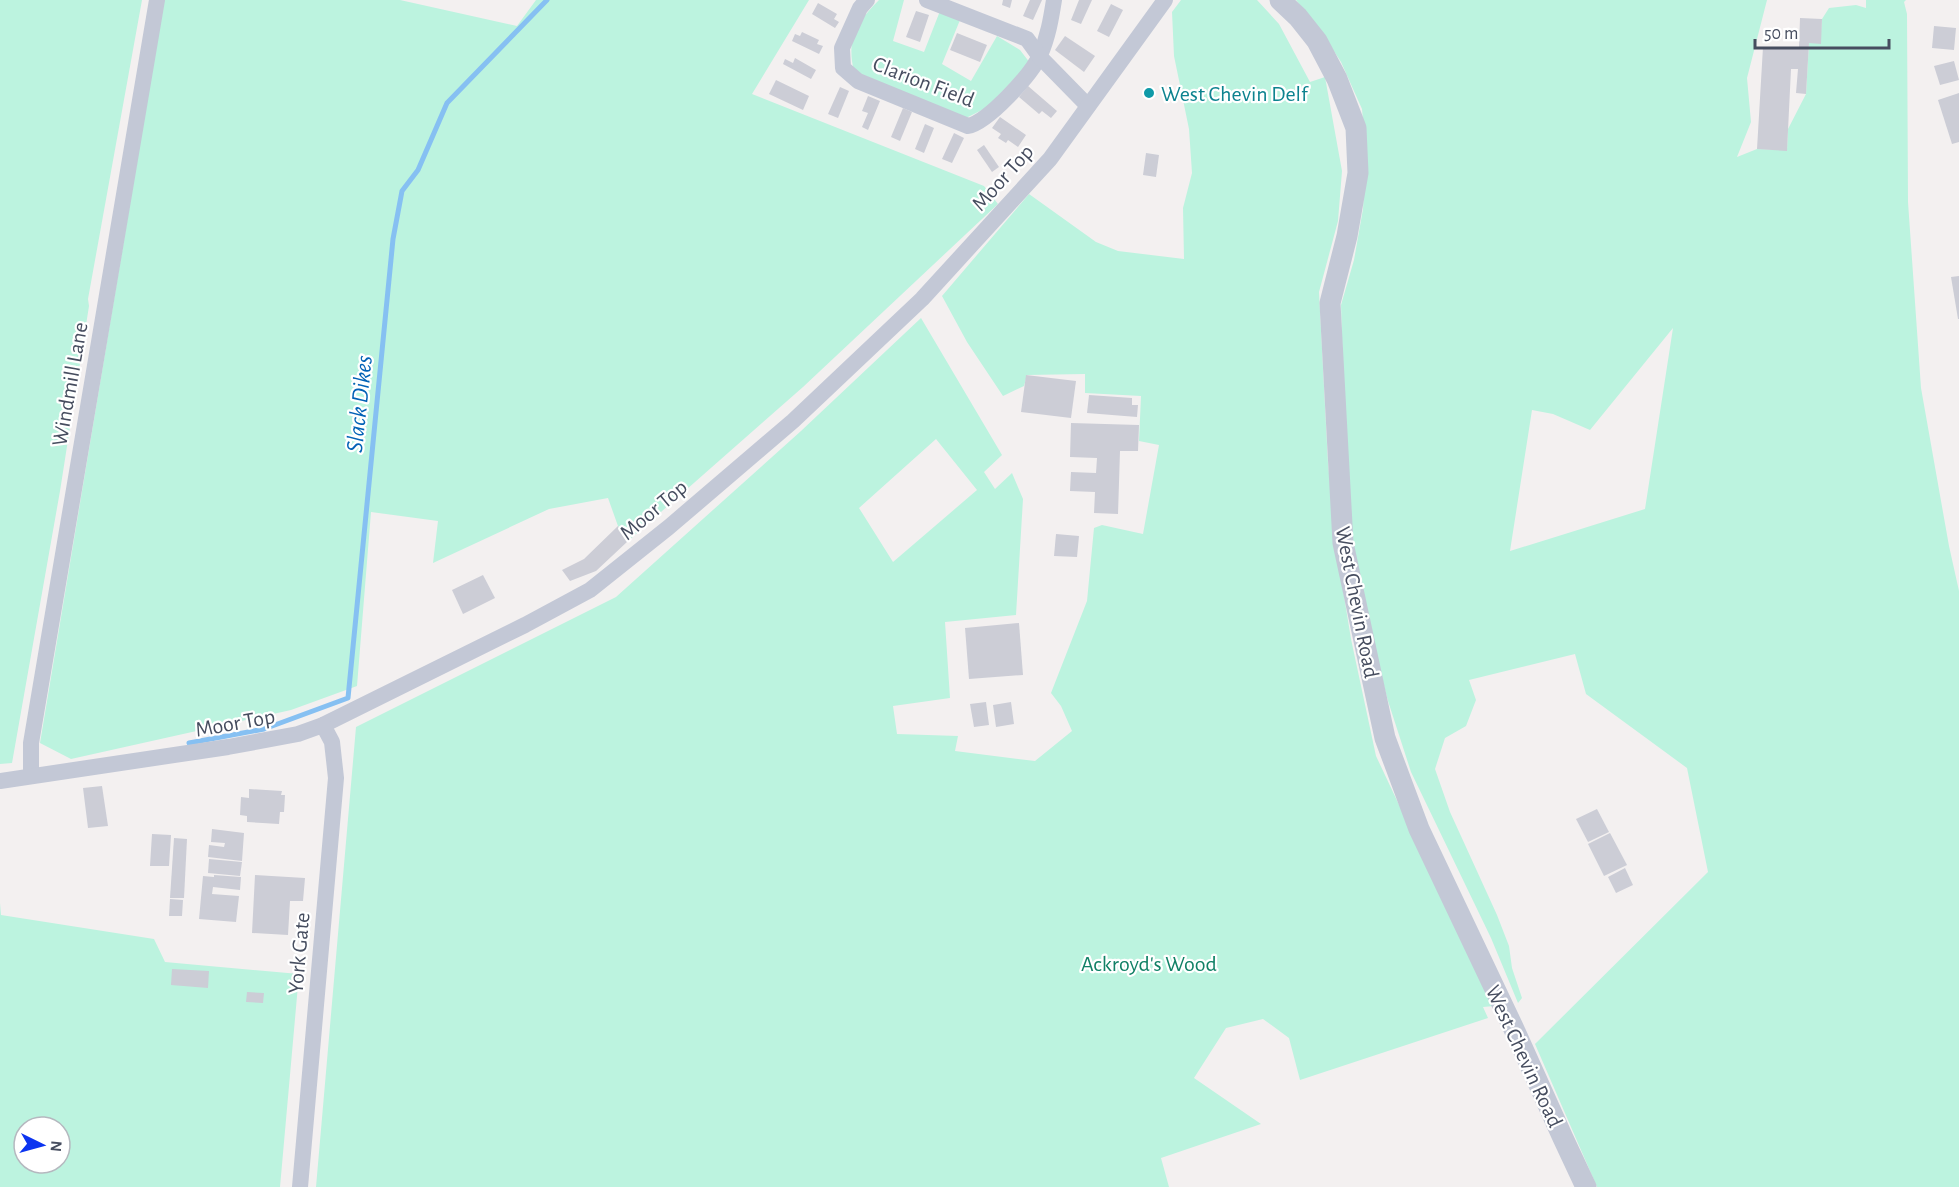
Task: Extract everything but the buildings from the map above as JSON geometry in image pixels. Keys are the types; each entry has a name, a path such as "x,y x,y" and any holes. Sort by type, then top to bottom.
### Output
{"street":[{"name":"Windmill Lane","path":"31,776 32,743 157,0"},
{"name":"Clarion Field","path":"867,0 860,8 842,48 843,69 858,81 968,126 976,124 991,114 1040,57 1051,24 1054,0"},
{"path":"927,0 1028,39 1040,57 1088,106"},
{"name":"Moor Top","path":"0,781 228,747 298,734 323,725 515,630 590,590 669,527 793,421 922,299 1050,159 1166,0"},
{"name":"West Chevin Road","path":"1280,0 1317,40 1337,79 1356,128 1358,173 1347,237 1330,303 1343,543 1385,738 1419,829 1586,1187"},
{"name":"York Gate","path":"300,1187 336,778 332,742 323,725"}],"green space":[{"path":"0,0 142,0 88,299 89,306 60,491 12,763 0,764"},
{"path":"164,0 400,0 517,26 536,0 809,0 752,94 984,186 998,204 803,387 628,541 618,526 608,498 549,509 433,563 438,521 371,512 357,686 291,710 71,759 40,743"},
{"path":"879,0 904,0 893,41 924,52 940,11 960,20 942,64 971,81 997,36 1020,50 1030,63 986,108 964,119 854,71 851,50 855,32"},
{"name":"Ackroyd's Wood","path":"1181,0 1257,0 1279,24 1310,82 1325,77 1342,171 1338,221 1319,292 1328,463 1336,547 1351,639 1376,756 1494,1006 1483,1007 1488,1018 1300,1080 1289,1038 1263,1019 1226,1028 1194,1078 1261,1124 1161,1158 1169,1187 316,1187 356,727 616,597 801,431 921,318 1002,455 984,472 995,489 1012,473 1023,499 1016,615 945,622 950,698 893,706 897,734 958,736 955,751 1035,761 1072,731 1061,706 1051,693 1087,601 1094,528 1102,525 1143,534 1159,445 1139,441 1141,396 1085,393 1085,374 1027,375 1024,386 1003,396 967,342 942,296 1029,194 1096,242 1118,251 1184,259 1183,208 1192,173 1189,129 1174,56 1172,12","holes":["936,439 977,490 893,562 859,508"]},
{"path":"1296,0 1767,0 1747,78 1751,122 1737,157 1757,149 1787,150 1788,129 1806,94 1809,43 1820,43 1822,19 1829,8 1856,5 1866,8 1866,0 1906,0 1904,2 1907,14 1908,202 1921,388 1959,591 1959,1187 1597,1187 1535,1044 1708,872 1687,768 1586,694 1575,654 1469,680 1476,700 1466,726 1445,738 1435,769 1450,812 1509,946 1512,968 1522,998 1518,1003 1491,938 1411,772 1388,701 1357,582 1348,537 1341,305 1354,260 1363,209 1366,155 1362,109 1341,62","holes":["1673,328 1645,509 1510,551 1532,410 1553,414 1590,430"]},
{"path":"0,903 1,915 154,939 165,962 299,974 280,1187 0,1187"}],"waterway":[{"name":"Slack Dikes","path":"189,743 264,729 348,698 393,239 402,191 418,170 447,103 547,0"}],"place":[{"name":"West Chevin Delf","path":"1149,93"}]}
